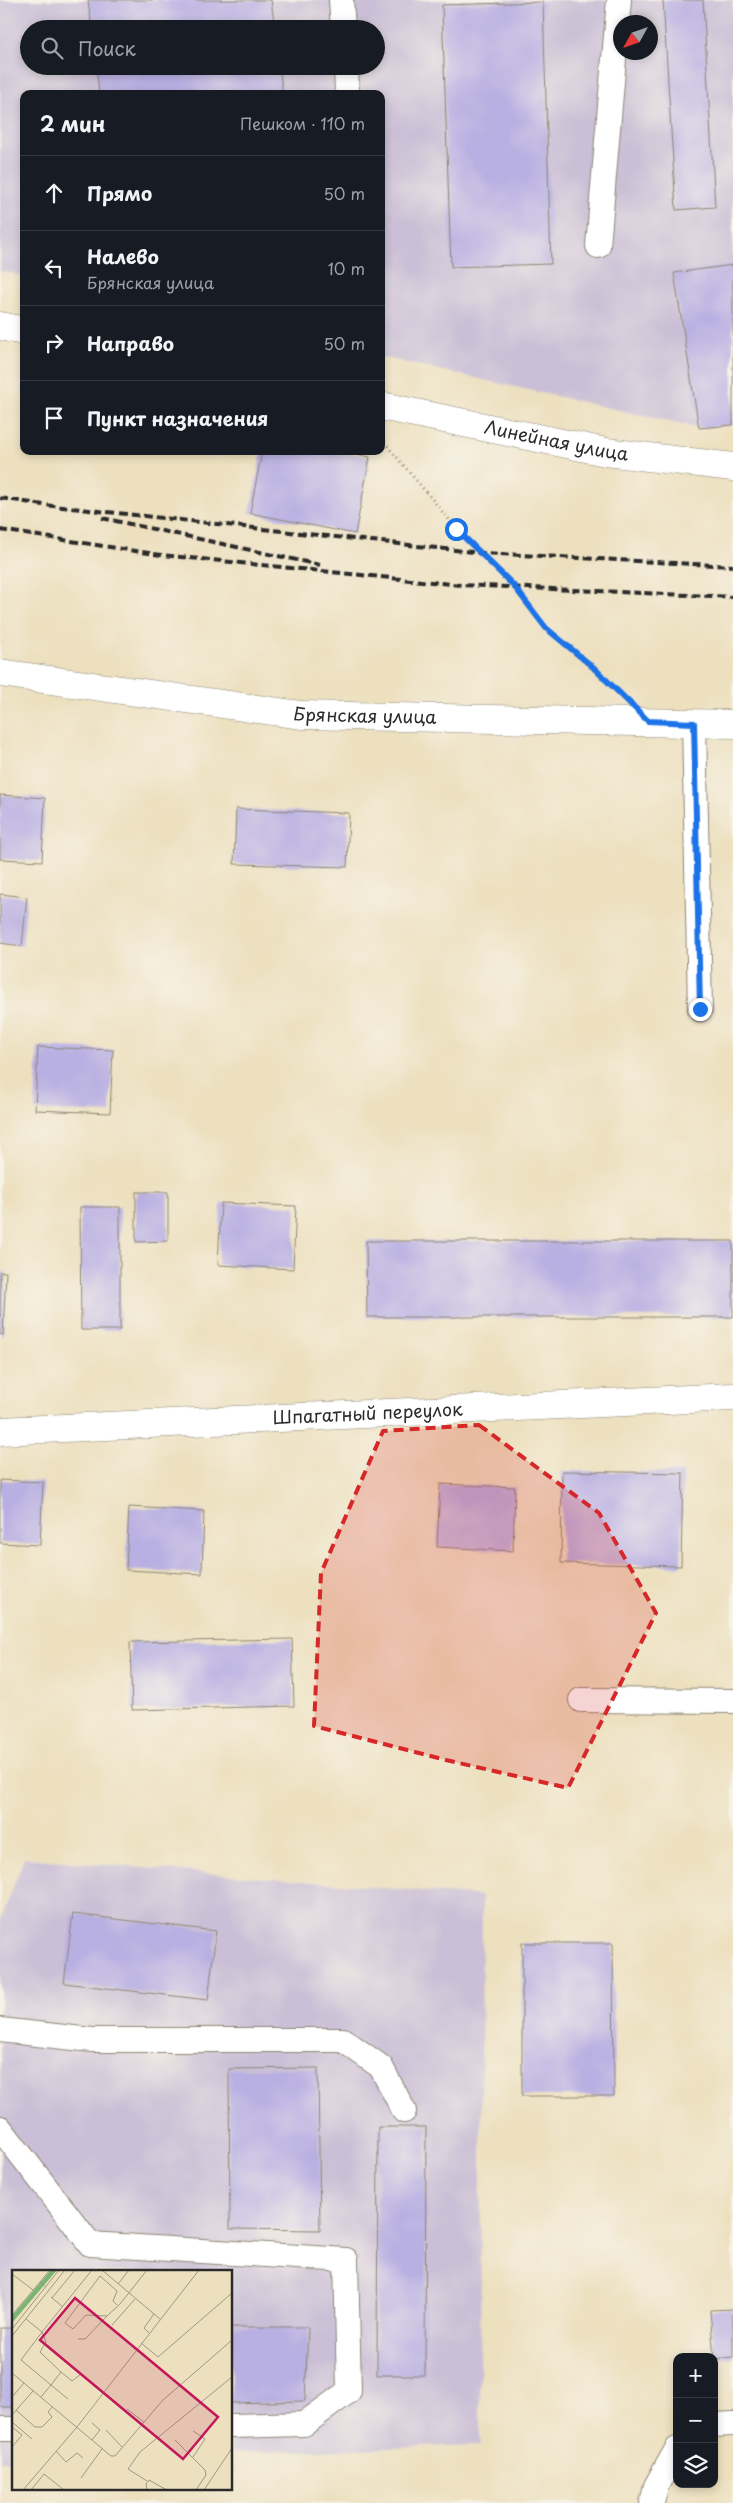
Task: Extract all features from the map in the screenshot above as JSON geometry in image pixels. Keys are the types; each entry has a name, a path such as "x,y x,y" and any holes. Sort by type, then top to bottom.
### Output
{"street":[{"path":"0,326 20,330"},
{"name":"Линейная улица","path":"385,407 606,452 733,467"},
{"name":"Брянская улица","path":"0,673 301,715 733,724"},
{"name":"Шпагатный переулок","path":"0,1431 733,1396"}],"lane":[{"path":"341,0 342,20"},
{"path":"598,246 619,0"},
{"path":"347,75 348,90"},
{"path":"694,723 700,1009"},
{"path":"581,1700 733,1701"},
{"path":"0,2030 92,2040 343,2040 381,2067 404,2111"},
{"path":"0,2128 90,2244 346,2260 349,2391 304,2424 232,2426"},
{"path":"718,2426 733,2424"},
{"path":"652,2503 656,2486 673,2456"}],"path":[{"path":"385,443 456,529 514,586 546,628 593,667 648,721"}],"highlighted area":[{"path":"479,1425 599,1513 656,1613 568,1788 446,1760 314,1726 321,1573 383,1431"}],"shaded area":[{"path":"0,0 733,0 733,425 699,428 385,358 385,90 20,90 20,275 0,271"},
{"path":"24,1858 482,1896 480,2445 232,2453 232,2270 12,2270 12,2459 0,2460 0,1923"}],"building":[{"path":"88,0 271,0 274,20 91,20"},
{"path":"663,0 703,0 715,207 676,210"},
{"path":"543,2 551,264 451,267 442,5"},
{"path":"97,75 280,75 282,90 99,90"},
{"path":"733,265 733,425 699,428 674,273"},
{"path":"261,455 361,455 370,457 355,534 250,513"},
{"path":"0,795 45,798 42,861 0,859"},
{"path":"236,809 349,813 347,867 234,864"},
{"path":"0,894 27,897 22,946 0,943"},
{"path":"38,1047 113,1050 110,1113 35,1110"},
{"path":"136,1192 168,1192 168,1241 136,1242"},
{"path":"221,1203 296,1206 293,1269 218,1265"},
{"path":"80,1207 120,1207 120,1330 81,1330"},
{"path":"366,1241 733,1241 733,1317 367,1317"},
{"path":"0,1272 6,1272 3,1335 0,1334"},
{"path":"562,1471 683,1473 681,1566 561,1563"},
{"path":"0,1480 43,1482 40,1545 0,1543"},
{"path":"440,1484 515,1487 513,1551 437,1547"},
{"path":"129,1507 204,1511 202,1574 126,1570"},
{"path":"292,1639 294,1706 132,1710 130,1642"},
{"path":"73,1914 216,1931 208,2000 64,1983"},
{"path":"522,1943 613,1943 614,2096 522,2096"},
{"path":"318,2068 320,2230 230,2229 229,2069"},
{"path":"378,2127 426,2127 425,2375 377,2375"},
{"path":"733,2309 733,2357 718,2359 718,2353 714,2353 710,2310"},
{"path":"232,2327 308,2327 305,2401 232,2403"},
{"path":"0,2328 12,2328 12,2407 0,2407"}],"railway":[{"path":"0,498 44,505 482,553 733,566"},
{"path":"102,518 320,565"},
{"path":"0,530 161,555 461,585 733,597"}],"route":[{"path":"456,529 514,586 546,628 593,667 648,721 694,723 700,1009"}]}
